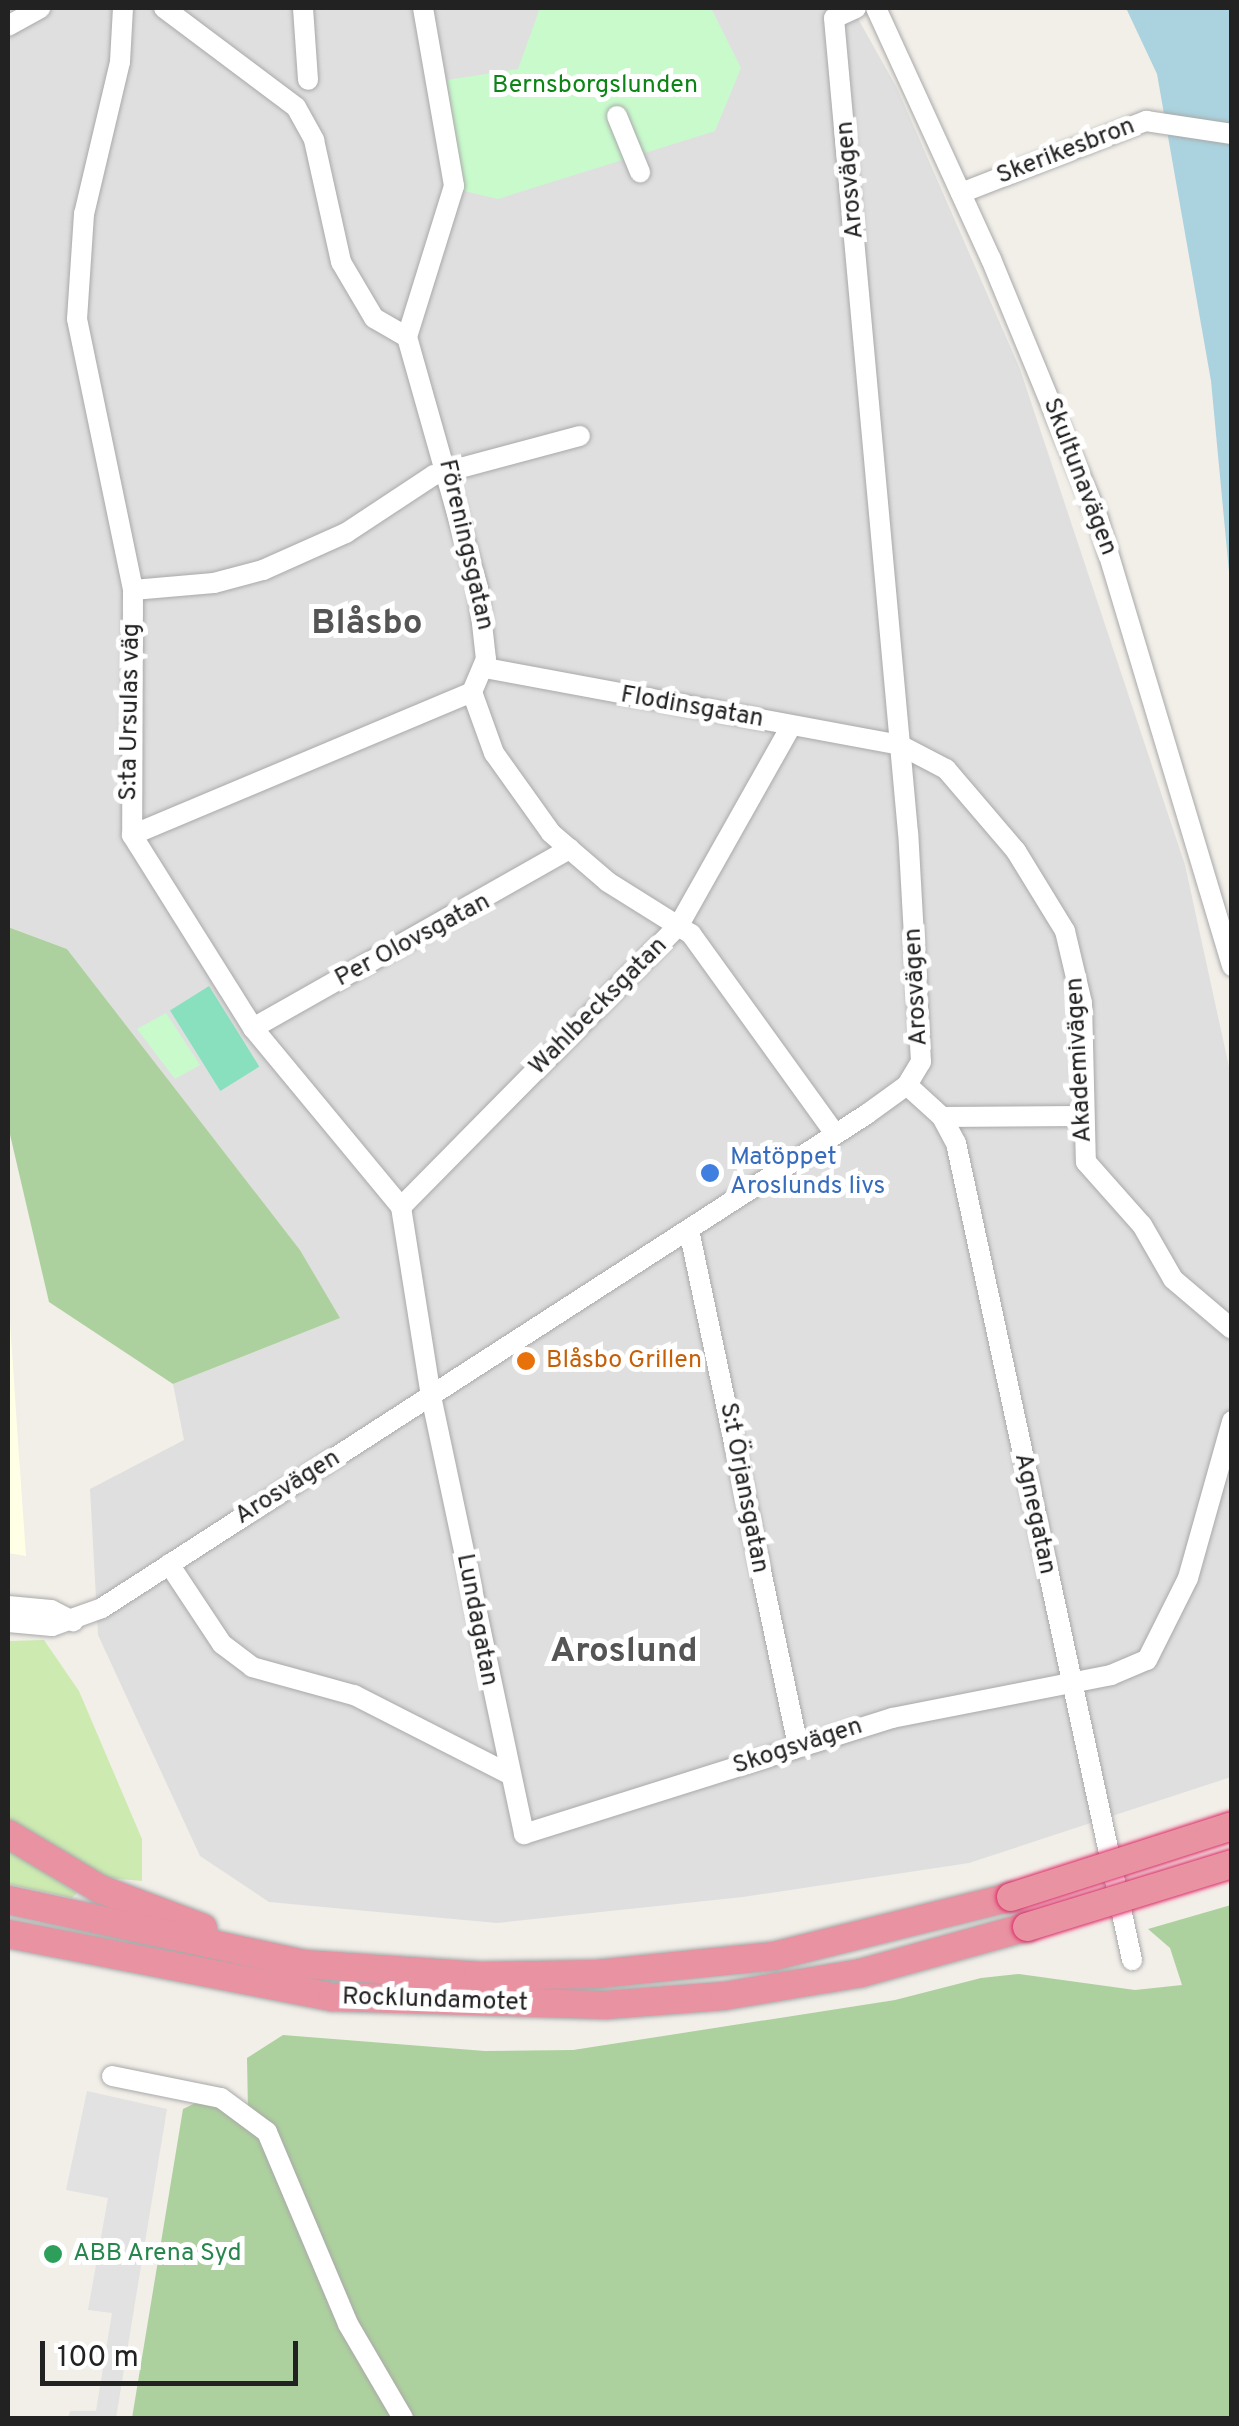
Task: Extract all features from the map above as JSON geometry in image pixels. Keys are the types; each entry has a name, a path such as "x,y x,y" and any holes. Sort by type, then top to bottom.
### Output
{"highway":[{"path":"8,1900 112,1925 172,1928 304,1964 478,1976 597,1974 840,1944 1011,1897 1232,1826"},
{"path":"8,1834 172,1928"},
{"name":"Rocklundamotet","path":"104,1961 332,1997 461,2006 636,2002 861,1973 1232,1864"},
{"path":"8,1934 104,1961"},
{"path":"8,1952 104,1961"}],"street":[{"path":"8,26 40,8"},
{"name":"S:ta Ursulas väg","path":"123,8 120,62 84,214 76,319 133,590 132,835 253,1028 401,1207"},
{"path":"164,8 296,106 314,140 341,262 374,318 407,337 454,186 423,8"},
{"path":"303,8 308,80"},
{"name":"Arosvägen","path":"8,1622 73,1621 169,1564 835,1134 907,1085 920,1062 900,745 834,13 856,8"},
{"name":"Skultunavägen","path":"876,8 961,193 1098,519 1232,966"},
{"path":"617,116 640,172"},
{"name":"Skerikesbron","path":"961,193 1146,121 1232,134"},
{"name":"Föreningsgatan","path":"407,337 449,470 486,626 484,668 472,692"},
{"path":"133,590 263,570 346,533 449,470 580,436"},
{"name":"Flodinsgatan","path":"484,668 900,745"},
{"path":"132,835 472,692 515,788 570,850 643,907 679,925 835,1134"},
{"name":"Wahlbecksgatan","path":"401,1207 679,925 790,726"},
{"name":"Akademivägen","path":"900,745 946,769 1016,851 1066,931 1082,1003 1080,1116 1086,1162 1142,1224 1173,1279 1232,1329"},
{"name":"Per Olovsgatan","path":"253,1028 570,850"},
{"name":"Agnegatan","path":"907,1085 942,1117 956,1143 1132,1960"},
{"path":"942,1117 1080,1116"},
{"path":"401,1207 430,1396"},
{"name":"S:t Örjansgatan","path":"689,1230 798,1746"},
{"name":"Lundagatan","path":"430,1396 507,1773 524,1834 532,1832"},
{"path":"1069,1681 1124,1671 1147,1660 1161,1640 1188,1578 1232,1421"},
{"path":"169,1564 222,1644 252,1667 354,1695 507,1773"},
{"path":"8,1606 50,1610 73,1621"},
{"name":"Skogsvägen","path":"532,1832 892,1718 1069,1681"},
{"path":"112,2076 221,2098 267,2132 348,2324 404,2418"}],"shaded area":[{"path":"8,8 852,8 897,88 1020,369 1185,865 1231,1076 1231,1777 969,1863 743,1897 497,1923 269,1902 200,1856 98,1635 90,1489 184,1440 173,1384 339,1318 300,1250 67,949 8,927"},
{"path":"8,1291 17,1427 26,1556 8,1553"},
{"path":"87,2091 167,2109 116,2418 68,2418 70,2411 96,2411 112,2313 88,2310 108,2198 66,2190"}],"green space":[{"name":"Bernsborgslunden","path":"540,8 711,8 741,68 715,131 498,199 464,191 447,80 518,69"},
{"path":"8,927 67,949 300,1250 340,1318 173,1384 49,1302 8,1126"},
{"path":"209,986 259,1067 220,1091 170,1010"},
{"path":"166,1013 200,1065 175,1079 137,1029"},
{"path":"44,1640 79,1691 142,1839 142,1881 98,1877 8,1821 8,1641"},
{"path":"8,1848 77,1893 72,1898 8,1884"},
{"path":"1231,1905 1231,2418 132,2418 183,2109 210,2096 248,2113 247,2058 283,2035 485,2051 573,2050 895,2000 981,1978 1019,1974 1135,1990 1182,1985 1170,1948 1148,1929"}],"water":[{"path":"1126,8 1231,8 1231,593 1211,381 1157,74"}],"place":[{"name":"Matöppet Aroslunds livs","path":"710,1173"},
{"name":"Blåsbo Grillen","path":"526,1361"},
{"name":"ABB Arena Syd","path":"53,2254"}],"district":[{"name":"Blåsbo","path":"367,624"},
{"name":"Aroslund","path":"624,1652"}]}
